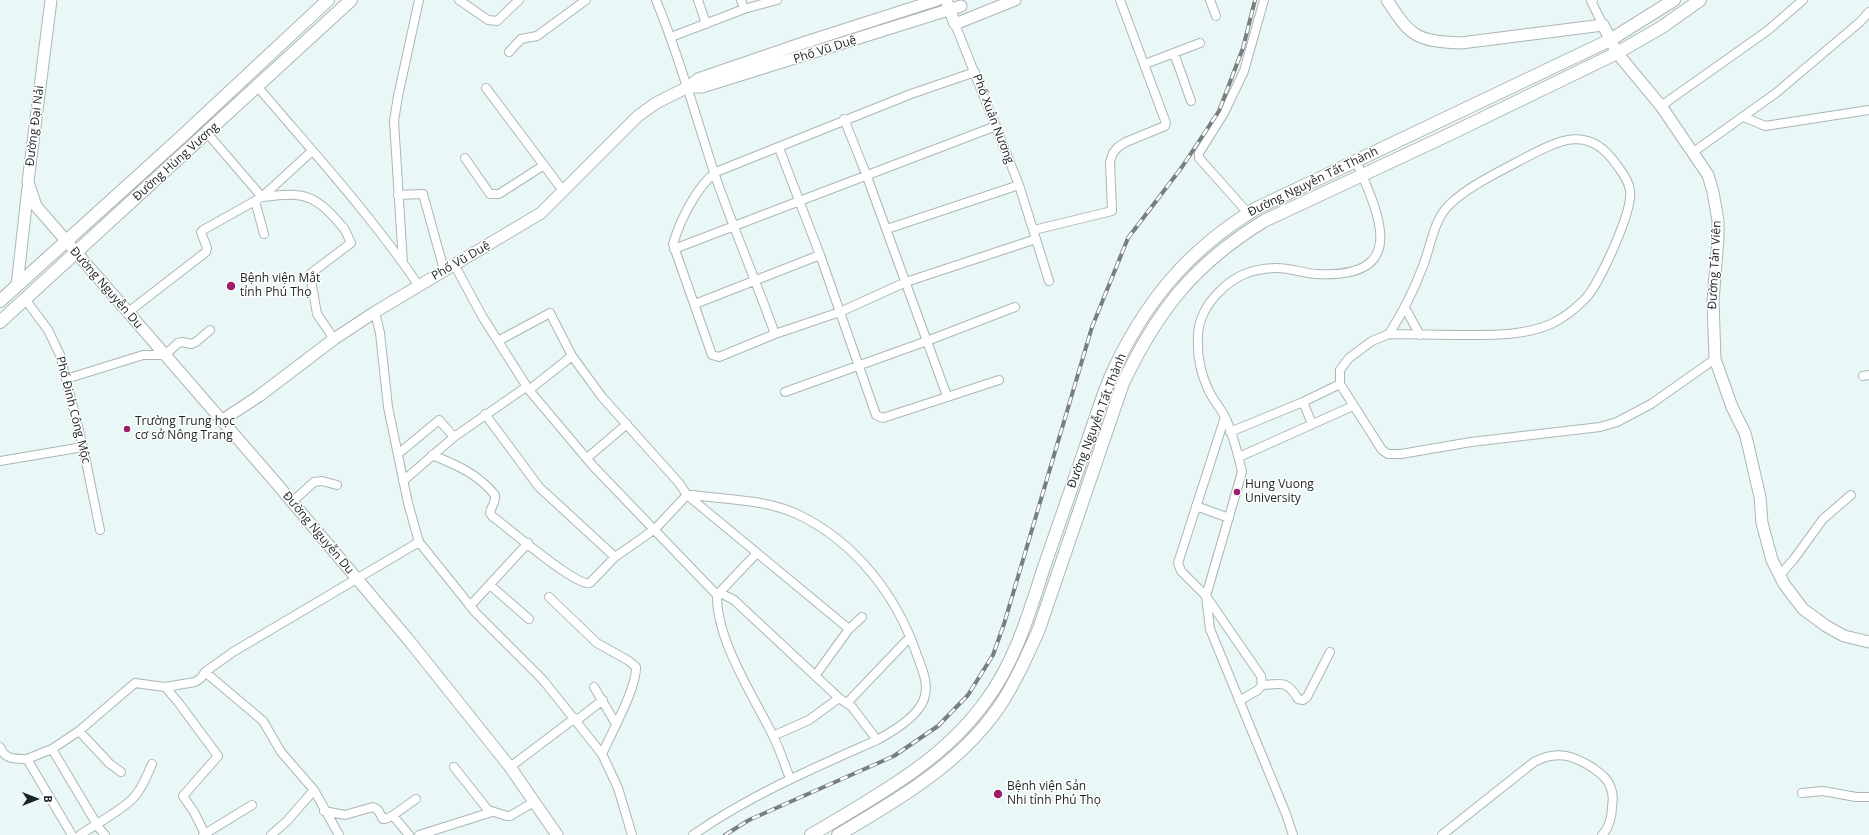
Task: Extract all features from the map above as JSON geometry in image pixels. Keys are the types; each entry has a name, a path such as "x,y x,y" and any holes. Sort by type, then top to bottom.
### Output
{"main road":[{"name":"Đường Hùng Vương","path":"0,301 178,140 328,0"},
{"name":"Đường Nguyễn Tất Thành","path":"811,835 893,786 913,772 947,744 985,702 1010,660 1026,623 1057,528 1110,380 1125,346 1156,297 1176,271 1231,223 1248,213 1610,40 1674,0"},
{"name":"Đường Nguyễn Tất Thành","path":"838,835 900,799 921,784 956,755 998,708 1022,666 1039,629 1121,389 1136,355 1161,315 1185,283 1209,260 1238,237 1278,214 1362,176 1617,53 1662,26 1700,0"},
{"name":"Đường Hùng Vương","path":"0,322 207,133 348,1"},
{"path":"1125,346 1136,355"}],"street":[{"name":"Đường Đại Nải","path":"51,0 28,182 36,206 65,241"},
{"path":"403,263 394,121 420,0"},
{"path":"459,0 488,20 497,21 519,0"},
{"path":"509,52 521,39 537,36 586,0"},
{"path":"656,0 671,37 718,182 775,334"},
{"path":"698,0 706,24"},
{"path":"741,0 744,9"},
{"path":"671,37 744,9 777,0"},
{"name":"Phố Vũ Duệ","path":"221,421 259,396 334,339 375,312 525,223 550,206 638,116 656,102 688,88 698,79 706,76 937,0"},
{"path":"955,24 1015,0"},
{"path":"1034,230 1112,211 1110,162 1113,153 1118,147 1126,142 1165,126 1166,123 1145,64 1120,0"},
{"path":"1210,0 1216,16"},
{"path":"1248,213 1199,158 1199,154 1224,113 1244,71 1264,0"},
{"path":"1387,0 1404,26 1414,34 1426,39 1461,43 1603,25 1592,2 1593,0"},
{"path":"1662,106 1767,31 1803,0"},
{"path":"960,3 966,20"},
{"name":"Phố Vũ Duệ","path":"688,88 702,87 948,5 960,3"},
{"name":"Phố Xuân Nương","path":"948,5 1019,185 1049,281"},
{"path":"1692,153 1744,117 1819,59 1869,12"},
{"name":"Đường Tản Viên","path":"1603,25 1617,53 1662,106 1708,175 1713,192 1718,221 1718,238 1712,301 1715,359 1732,408 1746,439 1760,497 1762,523 1772,560 1784,584 1803,609 1826,626 1844,636 1869,642"},
{"path":"1145,64 1200,43"},
{"path":"1174,53 1191,101"},
{"path":"975,72 844,119 779,148 716,172 708,179 693,200 675,239 674,249 695,304 712,355 715,357 775,334 840,312 906,282 1036,239"},
{"path":"257,86 403,263 419,286"},
{"path":"486,88 564,192"},
{"path":"1744,117 1765,126 1869,110"},
{"path":"844,119 887,229 947,396"},
{"path":"674,249 866,174 996,126"},
{"path":"207,133 258,199 264,234"},
{"path":"1389,334 1406,308 1424,265 1439,219 1449,205 1478,184 1551,145 1578,139 1597,143 1608,152 1625,176 1630,192 1628,210 1599,279 1585,299 1553,323 1529,332 1500,335 1389,334 1372,341 1349,358 1340,370 1340,384 1353,406 1382,450 1388,454 1402,454 1471,442 1600,427 1617,422 1651,404 1715,359"},
{"path":"779,148 860,365 876,415 880,417 999,380"},
{"path":"127,313 206,252 207,248 201,232 202,230 258,199 312,151"},
{"path":"465,158 490,194 495,195 499,194 544,165"},
{"path":"1293,835 1286,814 1210,629 1206,596 1242,472 1239,457 1225,417 1208,388 1198,358 1198,334 1202,316 1214,296 1229,281 1253,271 1275,268 1316,274 1333,274 1357,271 1377,256 1381,242 1381,228 1356,161"},
{"path":"17,286 28,182"},
{"path":"887,229 1019,185"},
{"path":"258,199 296,194 316,200 344,229 351,243 310,274 317,314 334,339"},
{"path":"398,195 423,194 449,267 528,388 587,458 719,594 734,600 839,698 847,703 877,740"},
{"name":"Đường Nguyễn Du","path":"65,241 292,502 407,638 510,767 557,835"},
{"path":"65,263 86,265 86,243"},
{"path":"695,304 755,279 820,255"},
{"name":"Phố Đinh Công Mộc","path":"25,299 55,342 83,446 100,530"},
{"path":"785,392 927,341 1015,307"},
{"path":"1406,308 1420,335"},
{"path":"375,312 380,333 385,392 403,481 419,542 470,606 543,680 576,719 602,754 618,788 632,835"},
{"path":"498,341 550,313 572,356 602,397 679,483 687,495 849,629"},
{"path":"66,379 143,355 165,355 178,343 196,342 210,330"},
{"path":"403,481 454,436 485,414 528,388 572,356"},
{"path":"1230,432 1303,402 1340,384"},
{"path":"1303,402 1312,424"},
{"path":"1239,457 1353,406"},
{"path":"485,414 539,487 615,557"},
{"path":"1225,417 1178,563 1181,571 1206,596 1261,676 1262,685 1258,690 1239,701"},
{"path":"398,454 439,420 454,436"},
{"path":"587,458 627,424"},
{"path":"0,461 83,446"},
{"path":"432,455 468,471 487,486 495,495 490,513 554,565 585,584 590,583 615,557 656,529 687,495"},
{"path":"292,502 314,482 322,481 336,485"},
{"path":"687,495 761,503 783,508 815,524 838,540 879,581 894,604 910,637 926,680 924,699 919,707 897,729 877,740 790,778 719,817 693,835"},
{"path":"1780,576 1823,519 1851,495"},
{"path":"1196,506 1229,518"},
{"path":"0,747 2,752 9,758 27,759 52,749 79,731 135,683 165,686 195,682 201,678 205,672 233,652 419,542"},
{"path":"470,606 528,543"},
{"path":"757,553 719,594 717,608 726,638 746,687 774,736 790,778"},
{"path":"490,585 529,619"},
{"path":"549,597 597,643 634,664 635,679 602,754"},
{"path":"815,676 849,629 862,617"},
{"path":"847,703 910,637"},
{"path":"1262,685 1280,684 1287,686 1291,688 1298,699 1303,700 1307,697 1330,652"},
{"path":"205,672 263,722 281,752 314,790 324,811 339,835"},
{"path":"165,686 218,756 183,796 194,812 204,835 252,805"},
{"path":"594,686 616,724"},
{"path":"774,736 809,720 839,698"},
{"path":"510,767 603,700"},
{"path":"79,731 110,764 121,772"},
{"path":"52,749 96,823 105,835"},
{"path":"1442,835 1534,762 1543,757 1552,755 1563,755 1578,759 1602,774 1610,786 1613,800 1612,815 1602,835"},
{"path":"27,759 72,835"},
{"path":"80,835 96,823 123,807 135,797 144,783 152,764"},
{"path":"454,767 484,805 492,812"},
{"path":"271,835 287,821 314,790"},
{"path":"1802,793 1823,791 1856,797 1869,797"},
{"path":"324,811 345,815 373,807 378,810 385,820 416,799"},
{"path":"419,835 492,812 510,816 534,802"},
{"path":"392,816 402,825 409,835"}],"railway":[{"path":"725,835 749,820 894,756 938,726 968,695 993,655 1004,624 1092,327 1128,238 1182,167 1219,111 1243,48 1255,0"}],"place":[{"name":"Bệnh viện Mắt tỉnh Phú Thọ","path":"231,286"},
{"name":"Trường Trung học cơ sở Nông Trang","path":"127,429"},
{"name":"Hung Vuong University","path":"1237,492"},
{"name":"Bệnh viện Sản Nhi tỉnh Phú Thọ","path":"998,794"}]}
